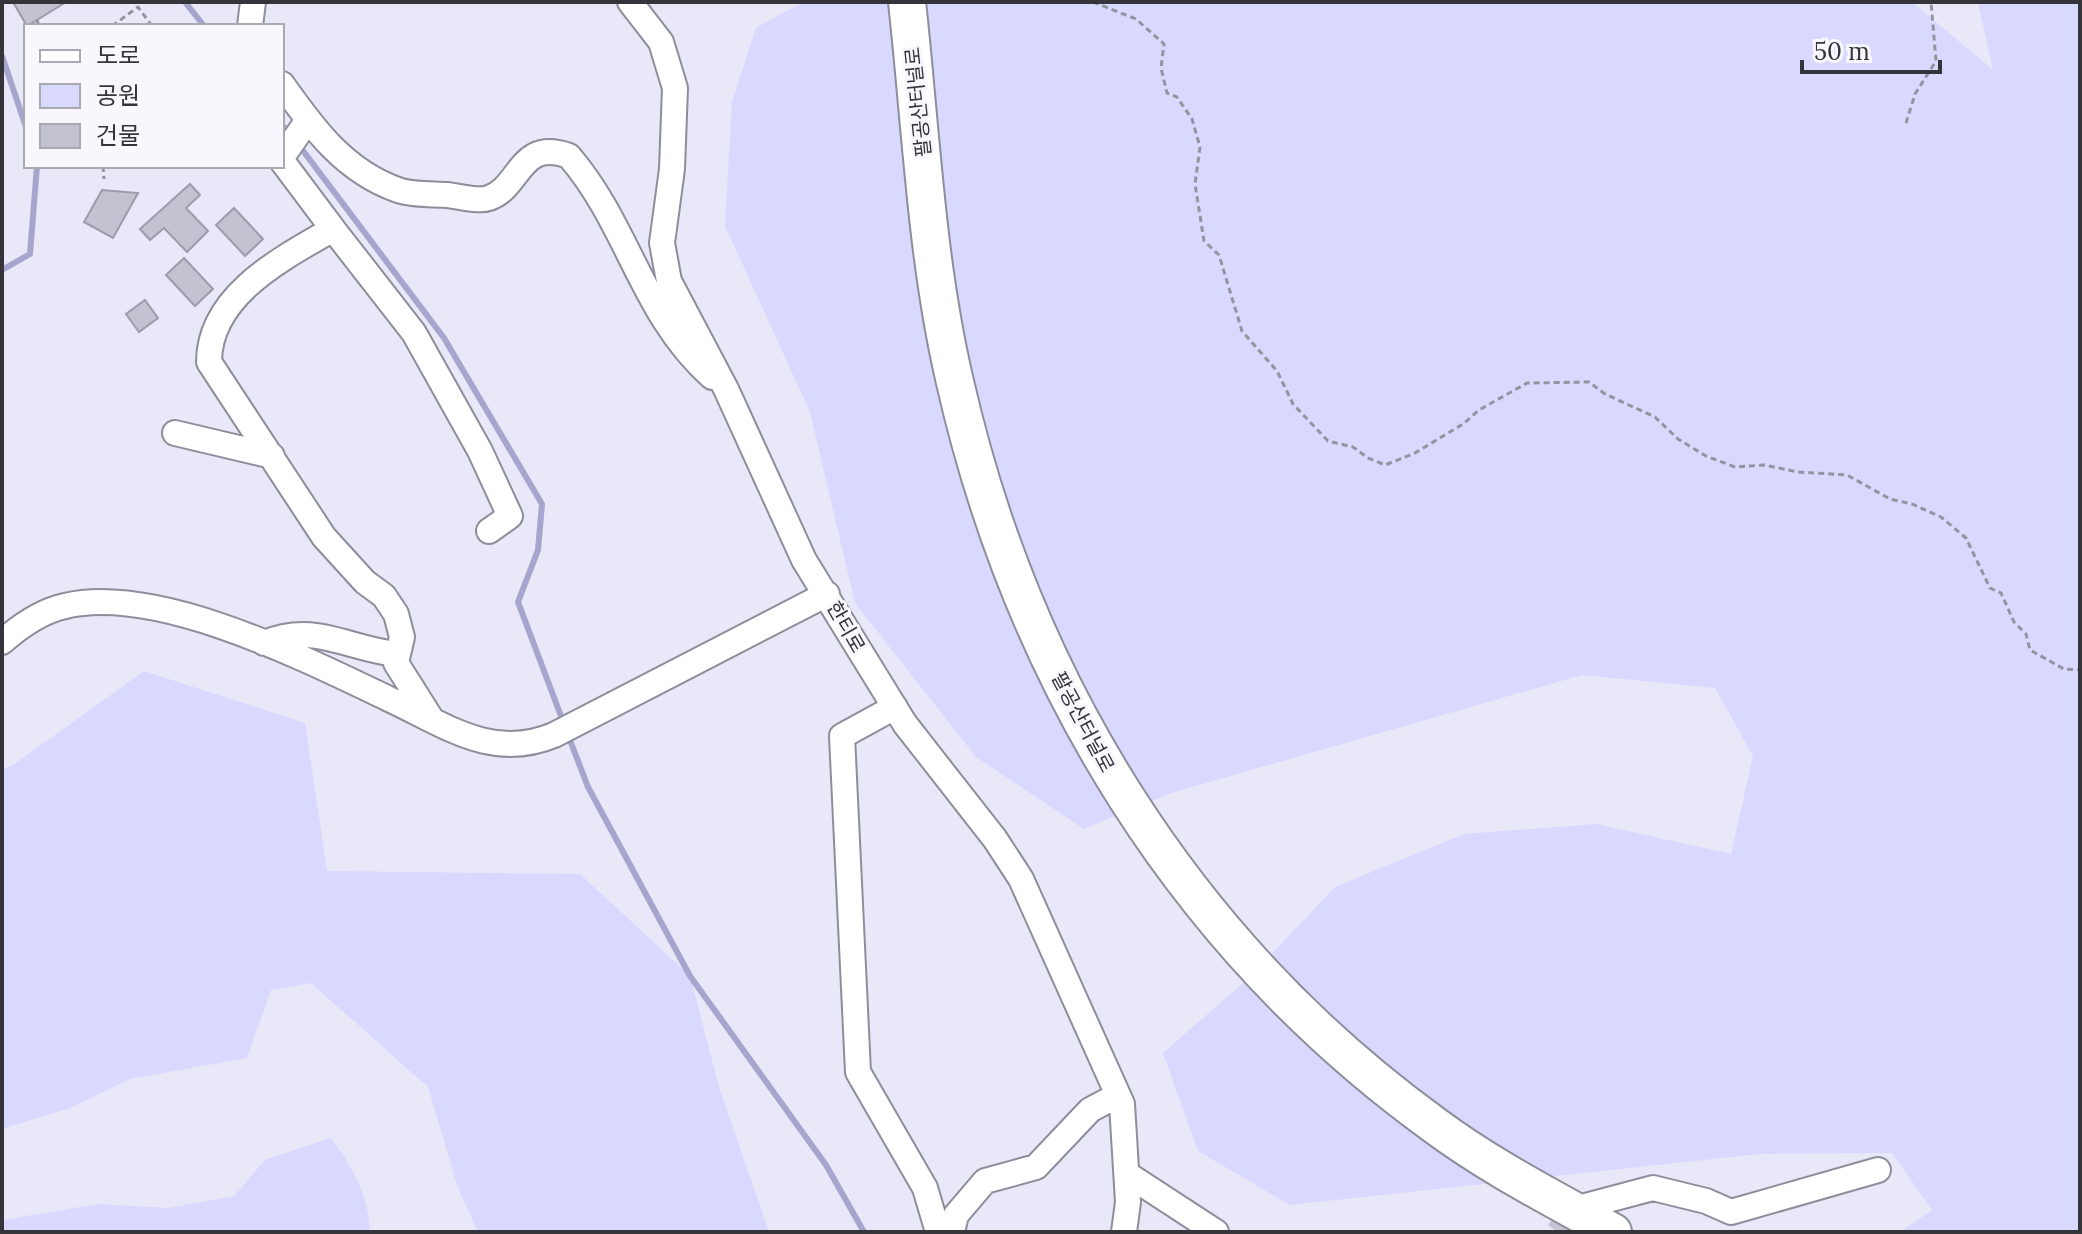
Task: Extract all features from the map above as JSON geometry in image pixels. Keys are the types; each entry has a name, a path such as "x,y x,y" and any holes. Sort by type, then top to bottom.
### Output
{"highway":[{"name":"팔공산터널로","path":"888,2 917,309 939,416 995,590 1042,695 1086,777 1192,927 1264,1007 1359,1093 1449,1163 1568,1220"},
{"name":"팔공산터널로","path":"907,2 938,289 955,383 1015,579 1056,674 1096,752 1200,904 1265,980 1308,1022 1444,1132 1493,1166 1613,1232"}],"street":[{"path":"250,24 253,2"},
{"name":"한티로","path":"630,2 661,42 675,88 672,169 662,243 666,269 726,389 787,527 895,707 995,839 1021,879 1118,1095 1127,1174 1124,1232"},
{"path":"284,87 340,157 400,190 488,199 501,190 525,161 542,154 559,152 569,156 614,220 650,302 701,367 726,389"},
{"path":"284,156 308,120"},
{"path":"284,162 414,333 480,451 510,516 489,531"},
{"path":"333,229 273,264 218,318 211,338 211,370 324,537 365,582 384,596 396,614 402,637 396,663 432,720"},
{"path":"175,433 272,456"},
{"path":"2,642 58,608 105,601 172,612 264,643 432,720 493,744 520,746 544,739 827,594"},
{"path":"264,643 286,634 313,633 396,654"},
{"path":"895,707 842,736 858,1072 925,1188 938,1232"},
{"path":"952,1232 956,1215 985,1181 1036,1167 1090,1110 1118,1095"},
{"path":"1568,1220 1653,1188 1706,1201 1731,1212 1878,1170"},
{"path":"1127,1174 1216,1232"}],"path":[{"path":"1093,2 1136,19 1164,44 1161,68 1167,93 1177,97 1192,119 1200,147 1195,184 1204,241 1219,255 1242,331 1277,371 1293,404 1328,441 1353,447 1385,465 1415,453 1527,383 1589,382 1605,394 1655,417 1678,439 1706,456 1735,467 1764,465 1798,472 1847,475 1890,499 1912,504 1941,517 1966,538 1990,588 2001,593 2014,622 2026,634 2030,650 2064,669 2080,670"},
{"path":"1906,123 1915,94 1936,61 1931,2"},
{"path":"115,24 138,7 151,24"},
{"path":"37,20 38,24"},
{"path":"103,168 104,179"}],"green space":[{"path":"803,2 1912,2 1993,70 1978,2 2080,2 2080,1232 1900,1232 1932,1210 1892,1153 1759,1154 1290,1205 1198,1151 1163,1053 1250,977 1335,887 1464,834 1596,824 1731,854 1753,756 1715,688 1582,675 1168,794 1084,829 976,757 855,603 810,412 725,226 732,102 756,28"},
{"path":"144,671 305,723 327,871 580,874 690,976 719,1087 769,1232 478,1232 458,1188 428,1087 311,983 271,990 247,1058 130,1079 70,1108 2,1129 2,770"},
{"path":"331,1138 358,1182 370,1232 2,1232 2,1220 98,1204 169,1208 234,1196 265,1160"}],"building":[{"path":"13,2 66,2 30,24 26,24"},
{"path":"190,184 200,195 186,208 208,231 187,252 164,228 150,240 140,229"},
{"path":"102,190 138,193 113,238 84,222"},
{"path":"234,208 263,239 245,256 216,225"},
{"path":"184,258 213,289 195,306 166,275"},
{"path":"145,300 158,318 139,332 126,314"}],"waterway":[{"path":"185,2 202,24"},
{"path":"2,56 24,121"},
{"path":"284,127 291,135"},
{"path":"298,144 444,338 542,504 538,550 518,602 564,724"},
{"path":"2,270 30,254 37,168"},
{"path":"568,735 588,787 690,976 826,1165 864,1232"}],"tunnel":[{"path":"1558,1232 1574,1209"}]}
